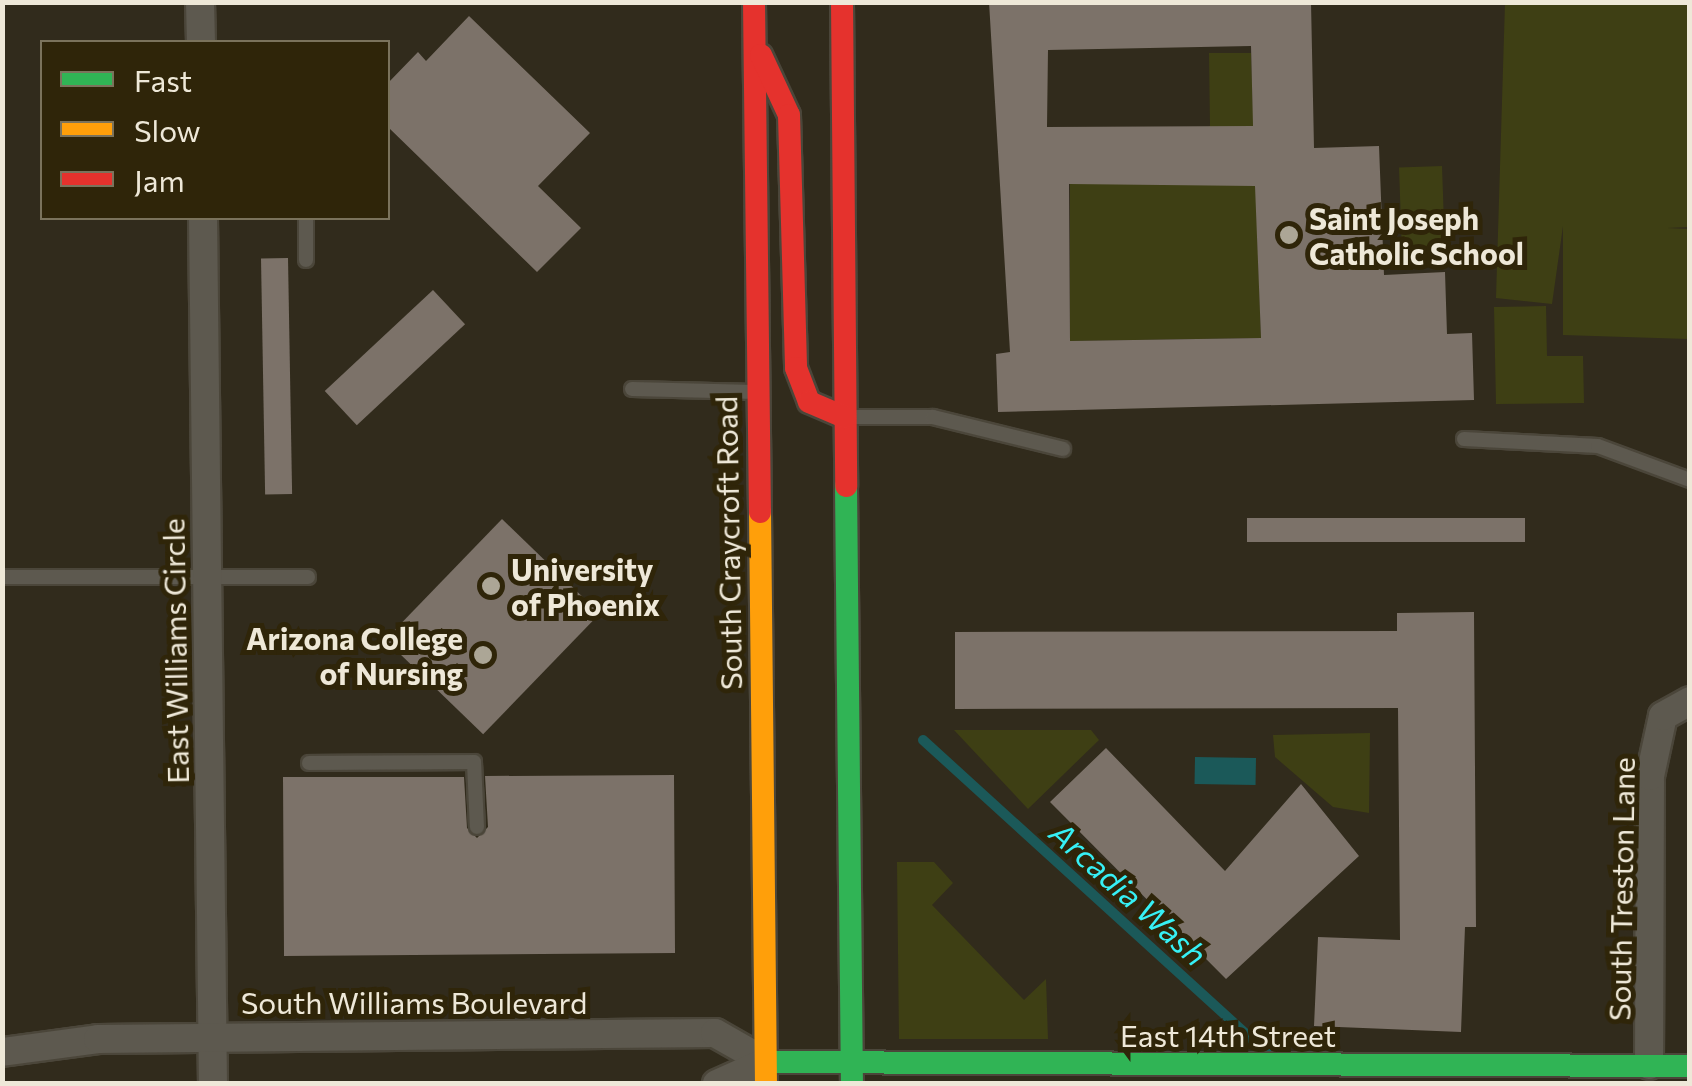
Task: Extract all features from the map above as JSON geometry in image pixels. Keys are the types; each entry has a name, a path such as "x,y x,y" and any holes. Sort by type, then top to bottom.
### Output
{"main road":[{"name":"South Craycroft Road","path":"754,2 766,1073"},
{"path":"842,2 852,1073"},
{"path":"755,43 789,116 796,368 809,402 846,417"},
{"name":"East 14th Street","path":"766,1073 1191,1074 1690,1066"}],"street":[{"path":"200,2 201,40"},
{"name":"East Williams Circle","path":"203,220 213,1084"},
{"name":"South Treston Lane","path":"1650,1065 1650,776 1663,716 1690,701"},
{"name":"South Williams Boulevard","path":"2,1052 212,1036 716,1033 766,1073"},
{"path":"718,1084 766,1073"}],"lane":[{"path":"306,220 306,260"},
{"path":"632,389 759,392"},
{"path":"846,417 934,417 1063,448"},
{"path":"1464,439 1598,446 1690,480"},
{"path":"2,577 308,577"},
{"path":"309,763 474,762 477,827"}],"shaded area":[{"path":"1505,3 1689,3 1689,227 1667,228 1689,229 1689,339 1563,335 1563,226 1552,304 1496,298"},
{"path":"1209,53 1251,53 1261,338 1070,341 1070,184 1210,126"},
{"path":"1442,166 1445,264 1402,265 1399,168"},
{"path":"1546,306 1547,356 1583,356 1584,403 1496,404 1494,307"},
{"path":"954,730 1091,730 1099,740 1028,809"},
{"path":"1370,733 1369,813 1333,807 1275,757 1273,735"},
{"path":"897,862 934,862 953,883 932,905 1024,1000 1046,979 1048,1039 899,1039"}],"water":[{"path":"1195,757 1256,758 1256,785 1195,784"}],"building":[{"path":"989,2 1311,2 1314,148 1379,146 1384,275 1445,272 1447,334 1472,333 1474,400 998,412 996,354 1010,352","holes":["1251,46 1253,126 1047,127 1048,50","1069,184 1255,186 1261,338 1070,341"]},
{"path":"469,16 590,133 538,186 581,228 537,272 390,129 390,81 418,52 426,61"},
{"path":"261,258 288,258 292,494 265,494"},
{"path":"433,290 465,324 357,425 325,391"},
{"path":"1247,518 1525,518 1525,542 1247,542"},
{"path":"502,519 600,613 483,734 385,640"},
{"path":"1474,612 1476,927 1465,927 1461,1032 1314,1026 1318,937 1400,940 1398,708 955,709 955,632 1397,631 1397,613"},
{"path":"1106,748 1225,871 1301,784 1359,856 1226,979 1050,802"},
{"path":"674,775 675,953 284,956 283,777 464,777 467,828 477,838 488,827 485,776"}],"waterway":[{"name":"Arcadia Wash","path":"923,740 1267,1053"}],"traffic: fast":[{"path":"846,486 852,1084"},
{"path":"766,1062 1690,1066"}],"traffic: slow":[{"path":"760,512 766,1084"}],"traffic: jam":[{"path":"754,2 760,512"},
{"path":"842,2 846,486"},
{"path":"761,55 789,115 796,368 809,402 845,417"}],"place":[{"name":"Saint Joseph Catholic School","path":"1289,235"},
{"name":"University of Phoenix","path":"491,586"},
{"name":"Arizona College of Nursing","path":"483,655"}]}
